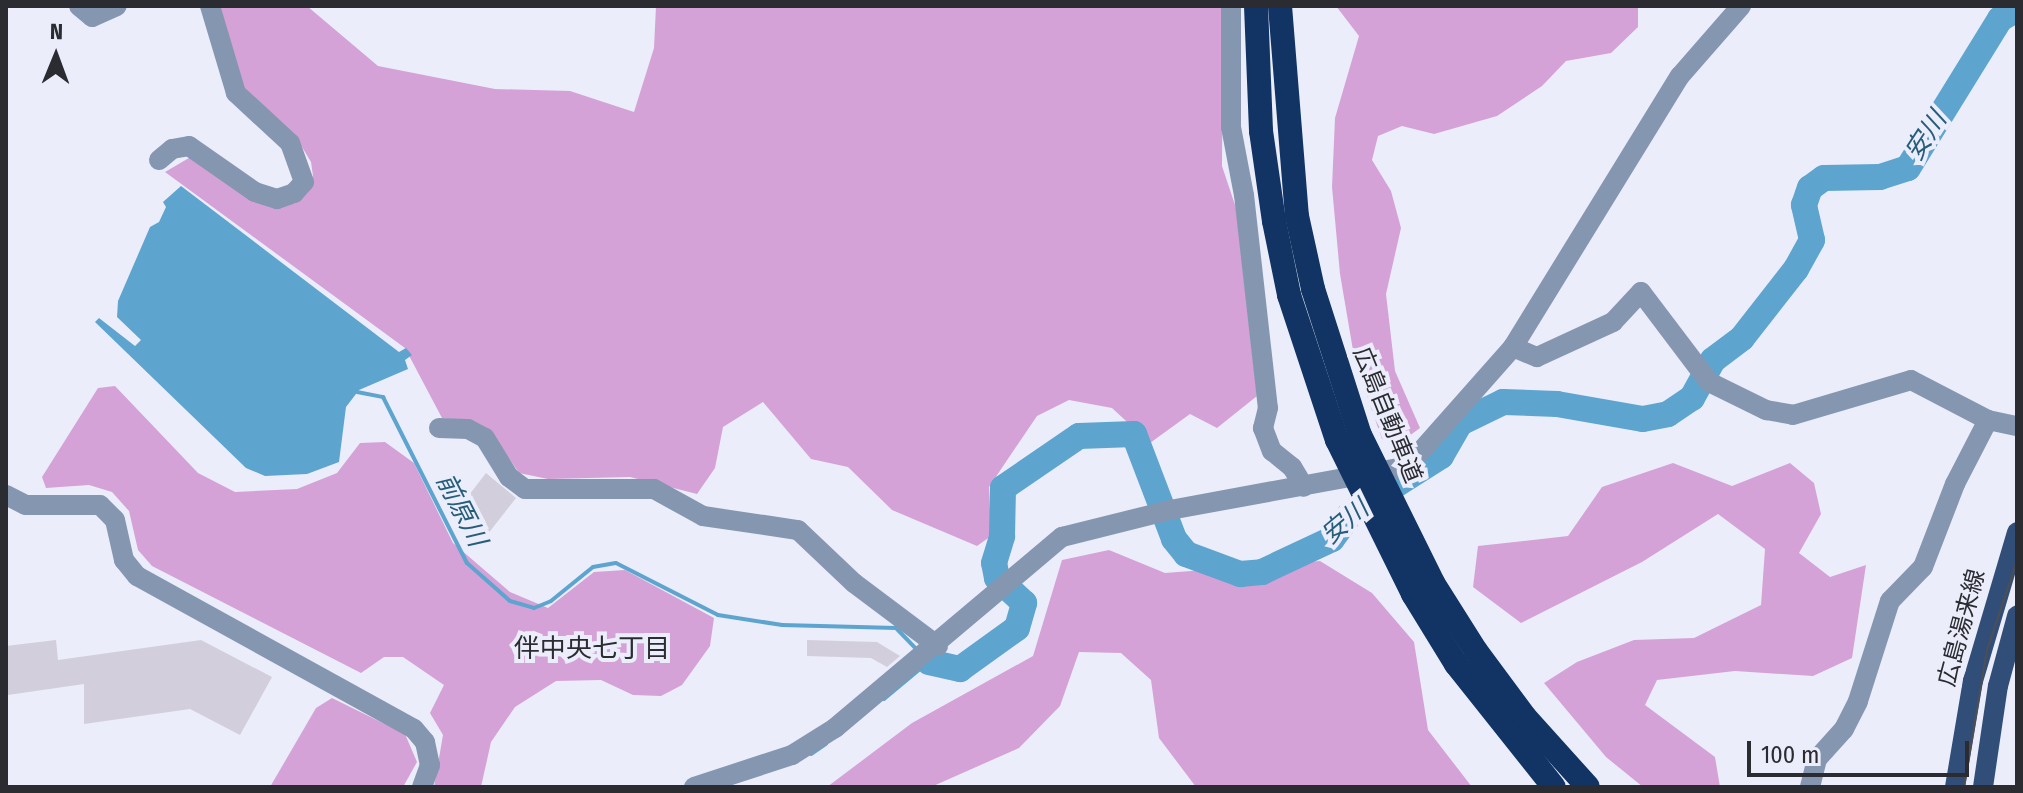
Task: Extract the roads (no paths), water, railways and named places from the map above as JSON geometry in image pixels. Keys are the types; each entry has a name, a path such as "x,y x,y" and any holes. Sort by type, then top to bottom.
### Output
{"highway":[{"name":"広島自動車道","path":"1256,6 1261,131 1274,221 1293,309 1348,437 1423,588 1506,732 1554,787"},
{"name":"広島自動車道","path":"1280,6 1297,216 1348,437"},
{"name":"広島自動車道","path":"1423,588 1525,717 1588,787"}],"main road":[{"name":"広島湯来線","path":"1955,787 1973,681 2017,532"},
{"name":"広島湯来線","path":"1983,787 1998,686 2017,616"}],"street":[{"path":"79,6 92,17 117,6"},
{"path":"159,160 172,149 189,146 255,192 277,199 294,193 304,182 290,143 236,93 210,6"},
{"path":"1231,6 1231,127 1244,195 1268,408 1263,428 1272,451 1292,467 1304,487"},
{"path":"694,787 792,755 938,646 1062,537 1166,511 1398,468 1414,459 1513,347 1680,76 1741,6"},
{"path":"1513,347 1537,357 1613,322 1641,292 1705,378 1766,410 1793,415 1911,380 1988,420 2017,426"},
{"path":"1810,787 1817,759 1844,729 1858,701 1890,601 1923,567 1955,484 1988,420"},
{"path":"439,428 468,429 485,438 509,477 525,489 654,489 703,516 798,530 854,583 938,646"},
{"path":"6,495 26,505 100,505 115,520 124,560 137,576 414,729 425,742 430,765 422,787"}],"water":[{"path":"181,186 399,352 406,348 412,355 405,360 408,369 359,390 346,407 339,462 307,474 265,476 246,468 95,322 99,318 135,346 141,340 117,317 118,301 150,227 159,222 166,207 163,202"}],"waterway":[{"name":"安川","path":"929,662 960,669 1017,628 1024,603 997,578 994,563 1002,536 1003,488 1079,436 1134,434 1174,539 1186,554 1240,574 1262,572 1332,539 1350,514 1441,456 1460,423 1503,402 1557,404 1643,419 1668,414 1692,398 1713,360 1742,338 1796,269 1812,240 1804,205 1810,188 1824,178 1880,177 1908,168 2000,19 2017,9"},
{"name":"前原川","path":"352,391 383,397 467,563 510,601 534,608 551,601 593,567 616,563 718,615 782,625 896,628 917,650"},
{"name":"安川","path":"884,699 926,664"},
{"name":"安川","path":"811,754 826,744"}],"tram line":[{"path":"1964,787 1987,650 2017,561"}],"district":[{"name":"伴中央七丁目","path":"592,649"}]}
